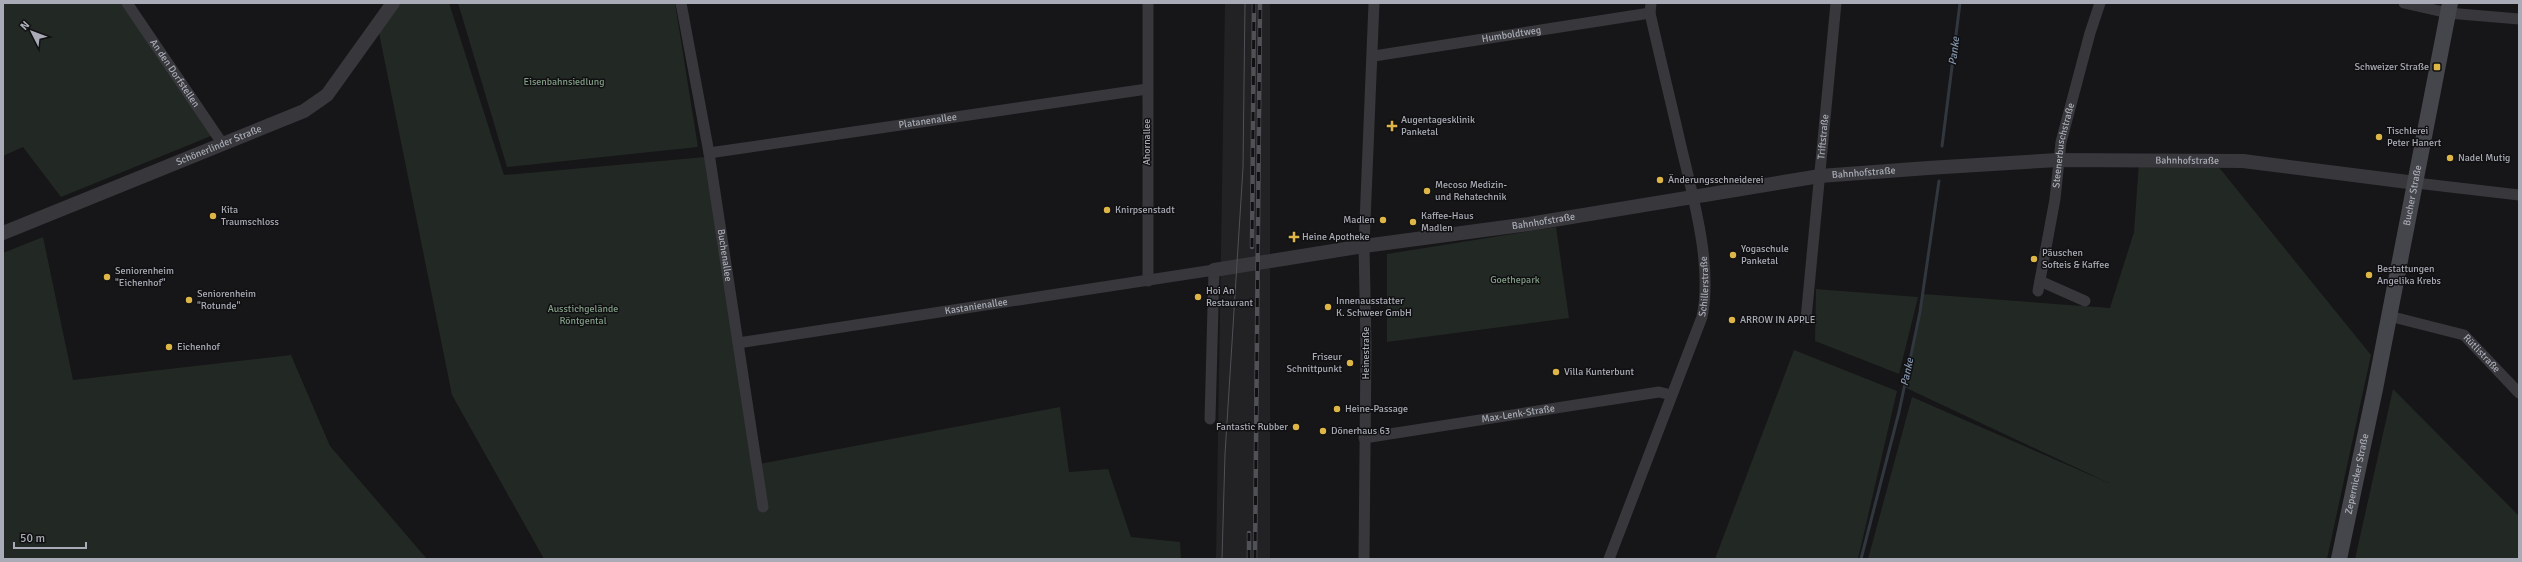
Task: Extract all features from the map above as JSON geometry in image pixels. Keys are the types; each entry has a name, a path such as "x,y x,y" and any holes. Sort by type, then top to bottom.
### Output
{"main road":[{"name":"Bucher Straße","path":"2375,389 2449,8"},
{"name":"Zepernicker Straße","path":"2339,559 2375,389"}],"street":[{"name":"An den Dorfstellen","path":"127,3 222,143"},
{"name":"Schönerlinder Straße","path":"3,233 304,111 327,95 393,3"},
{"name":"Buchenallee","path":"682,3 709,153 763,507"},
{"name":"Ahornallee","path":"1148,3 1148,281"},
{"name":"Heinestraße","path":"1364,559 1366,346 1364,246 1374,56 1374,3"},
{"name":"Triftstraße","path":"1806,319 1836,3"},
{"name":"Steenerbuschstraße","path":"2085,301 2039,286 2054,199 2058,160 2074,90 2100,3"},
{"path":"2404,3 2449,8 2519,19"},
{"name":"Humboldtweg","path":"1374,56 1650,8"},
{"name":"Schillerstraße","path":"1609,559 1702,317 1706,298 1706,277 1694,197 1650,8"},
{"name":"Platanenallee","path":"709,153 1147,89"},
{"name":"Bahnhofstraße","path":"1214,270 1364,246 1530,224 1820,176 2058,160 2243,161 2519,195"},
{"path":"1210,420 1214,270"},
{"name":"Kastanienallee","path":"738,343 1214,270"},
{"name":"Rütlistraße","path":"2389,316 2464,335 2519,393"},
{"name":"Max-Lenk-Straße","path":"1364,438 1659,392 1671,395"}],"shaded area":[{"path":"1225,3 1270,3 1270,559 1216,559"}],"green space":[{"path":"3,3 129,3 216,134 61,197 23,147 3,156"},
{"name":"Ausstichgelände Röntgental","path":"393,3 449,3 504,175 705,157 754,465 1060,407 1069,472 1108,469 1131,537 1180,542 1181,559 544,559 452,395 377,23"},
{"name":"Eisenbahnsiedlung","path":"458,3 675,3 698,147 507,167"},
{"path":"2213,160 2371,355 2327,559 1868,559 1912,397 2109,483 1904,387 1923,294 2110,308 2134,232 2139,162"},
{"name":"Goethepark","path":"1556,227 1569,318 1387,342 1387,254"},
{"path":"43,237 73,380 291,355 330,446 427,559 3,559 3,253"},
{"path":"1816,289 1918,297 1899,374 1815,341"},
{"path":"1794,350 1897,391 1858,559 1715,559"},
{"path":"2393,389 2519,516 2519,559 2355,559"}],"waterway":[{"name":"Panke","path":"1942,146 1960,3"},
{"name":"Panke","path":"1861,559 1899,412 1920,312 1939,181"}],"tram line":[{"path":"1222,559 1225,454 1243,168 1245,3"}],"railway":[{"path":"1252,247 1254,3"},
{"path":"1255,559 1260,3"},
{"path":"1249,533 1249,559"}],"place":[{"name":"Schweizer Straße","path":"2437,67"},
{"name":"Augentagesklinik Panketal","path":"1392,126"},
{"name":"Tischlerei Peter Hanert","path":"2379,137"},
{"name":"Nadel Mutig","path":"2450,158"},
{"name":"Änderungsschneiderei","path":"1660,180"},
{"name":"Mecoso Medizin- und Rehatechnik","path":"1427,191"},
{"name":"Knirpsenstadt","path":"1107,210"},
{"name":"Kita Traumschloss","path":"213,216"},
{"name":"Madlen","path":"1383,220"},
{"name":"Kaffee-Haus Madlen","path":"1413,222"},
{"name":"Heine Apotheke","path":"1294,237"},
{"name":"Yogaschule Panketal","path":"1733,255"},
{"name":"Päuschen Softeis & Kaffee","path":"2034,259"},
{"name":"Bestattungen Angelika Krebs","path":"2369,275"},
{"name":"Seniorenheim \"Eichenhof\"","path":"107,277"},
{"name":"Hoi An Restaurant","path":"1198,297"},
{"name":"Seniorenheim \"Rotunde\"","path":"189,300"},
{"name":"Innenausstatter K. Schweer GmbH","path":"1328,307"},
{"name":"ARROW IN APPLE","path":"1732,320"},
{"name":"Eichenhof","path":"169,347"},
{"name":"Friseur Schnittpunkt","path":"1350,363"},
{"name":"Villa Kunterbunt","path":"1556,372"},
{"name":"Heine-Passage","path":"1337,409"},
{"name":"Fantastic Rubber","path":"1296,427"},
{"name":"Dönerhaus 63","path":"1323,431"}]}
